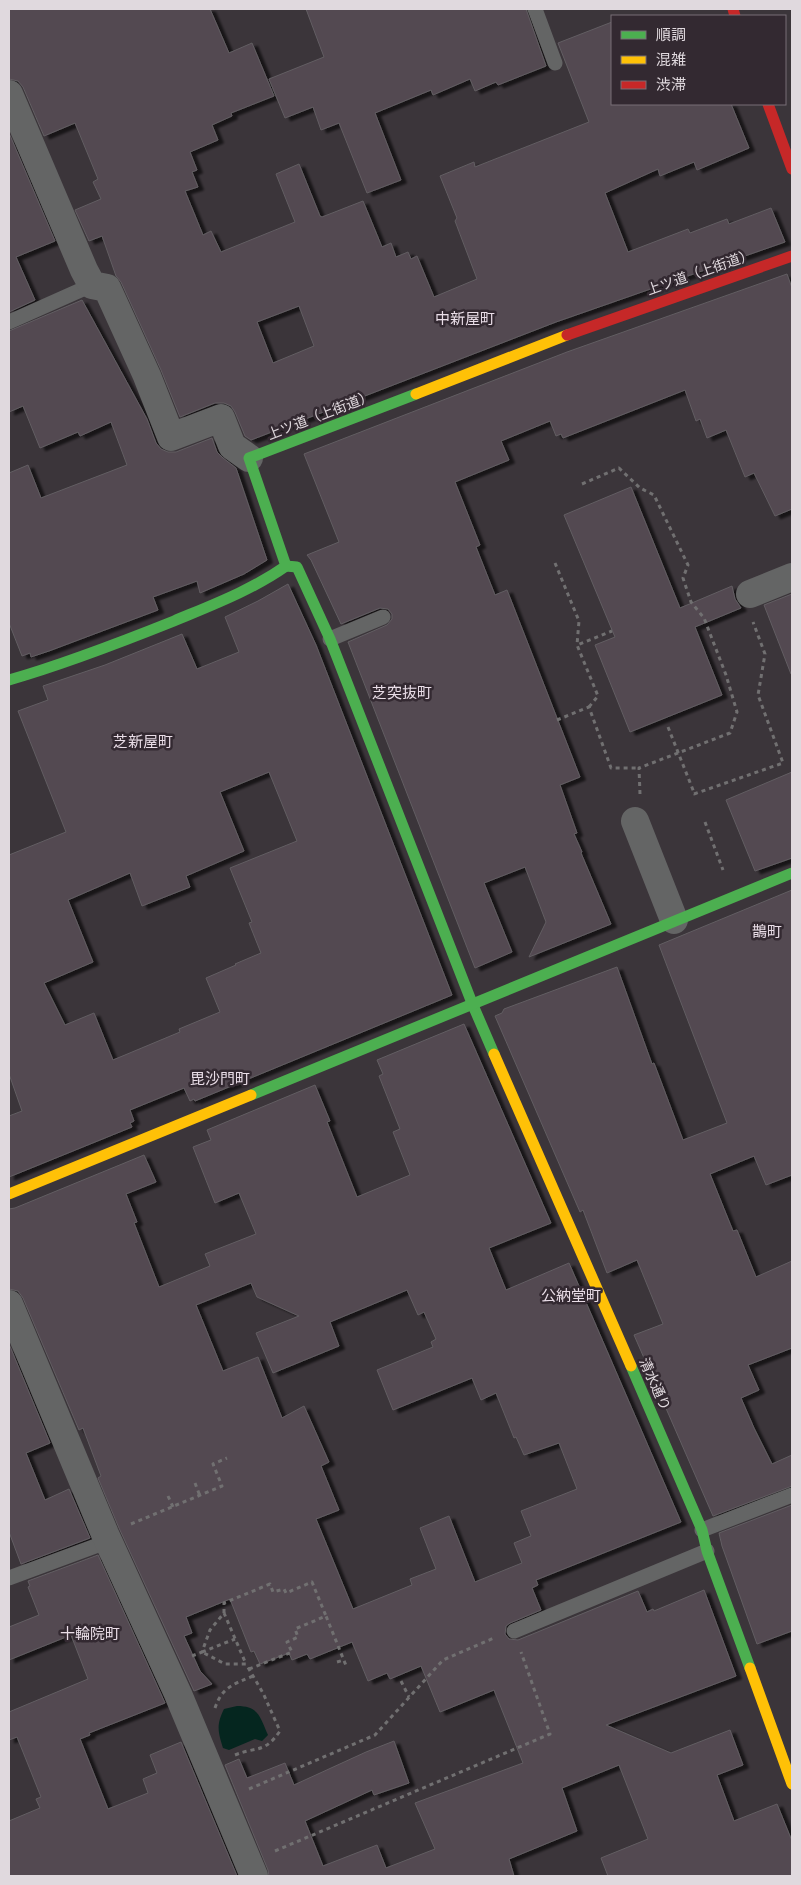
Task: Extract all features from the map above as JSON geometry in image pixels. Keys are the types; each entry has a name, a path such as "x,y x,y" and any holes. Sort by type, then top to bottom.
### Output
{"street":[{"path":"9,94 80,261 92,285 107,288 147,376 171,438 221,418 232,446 248,458 286,566 271,578 221,601 103,650 9,680"},
{"path":"768,105 792,169"},
{"name":"上ツ道（上街道）","path":"248,458 562,337 792,256"},
{"name":"清水通り","path":"286,566 298,567 330,639 472,1003 702,1530 707,1551 792,1784"},
{"path":"750,594 792,577"},
{"path":"635,821 674,920"},
{"path":"9,1194 792,872"},
{"path":"9,1304 107,1538 178,1694 250,1872"}],"lane":[{"path":"535,9 555,63"},
{"path":"9,322 92,285"},
{"path":"330,639 383,617"},
{"path":"702,1530 792,1495"},
{"path":"9,1578 107,1538"},
{"path":"514,1631 707,1551"}],"path":[{"path":"582,484 619,468 640,488 654,496 688,565 683,578 691,602 704,618 726,675 737,712 730,733 639,768 611,768 588,707"},
{"path":"555,564 579,621 577,645 598,696 588,707 557,720"},
{"path":"668,727 695,795 783,763 758,696 765,654 743,595 750,594"},
{"path":"577,645 612,631"},
{"path":"635,821 641,791 639,768"},
{"path":"705,822 734,896"},
{"path":"107,1538 222,1486 213,1464 227,1458"},
{"path":"195,1483 200,1496"},
{"path":"168,1496 173,1507"},
{"path":"231,1757 247,1750 260,1750 273,1742 280,1731 235,1639 224,1613 224,1603 270,1584 273,1592 284,1588 286,1593 312,1582 347,1668"},
{"path":"202,1652 210,1630 224,1613"},
{"path":"249,1669 292,1652 288,1642 298,1637 295,1629 326,1616"},
{"path":"250,1872 550,1734 514,1631 509,1631 443,1660 375,1735 277,1778"},
{"path":"193,1655 235,1639"},
{"path":"202,1652 224,1664 246,1664"},
{"path":"337,1662 344,1660"},
{"path":"214,1709 228,1686 253,1676"},
{"path":"401,1681 409,1697"}],"shaded area":[{"path":"237,1706 254,1710 258,1714 268,1735 262,1741 255,1739 229,1750 223,1748 219,1724 224,1709"}],"building":[{"path":"9,9 210,9 229,53 252,43 274,96 231,113 232,116 212,125 218,140 190,152 197,170 192,172 198,187 185,191 203,235 211,231 221,252 295,222 276,174 299,164 320,216 322,217 363,201 382,247 391,243 396,257 408,252 411,259 417,256 434,297 477,279 455,221 457,218 440,176 474,162 475,167 589,122 558,43 611,22 611,105 731,105 749,148 697,170 694,162 660,176 658,169 605,193 628,252 688,229 690,233 727,219 729,224 771,208 785,242 556,322 251,440 245,436 231,406 224,403 215,403 180,417 161,370 121,282 116,276 102,236 89,241 75,210 101,199 93,182 98,179 75,123 44,136 23,87 18,81 9,79","holes":["299,306 314,346 273,363 257,322"]},
{"path":"306,9 526,9 546,66 498,85 496,82 475,91 470,79 433,95 431,90 375,113 401,180 367,193 339,123 321,130 313,107 285,118 269,79 324,57"},
{"path":"9,133 55,241 16,257 35,300 9,312"},
{"path":"787,274 792,288 792,509 775,516 754,473 745,477 726,430 707,438 700,419 696,421 685,390 563,438 561,434 556,436 550,421 501,441 509,460 455,482 480,545 476,547 495,595 507,590 580,777 560,785 577,833 574,834 611,924 529,957 546,922 525,867 484,883 512,952 475,968 348,642 387,625 392,619 392,614 388,609 380,608 341,624 307,555 339,542 304,454 567,352"},
{"path":"82,300 147,419 156,443 161,449 168,452 176,452 212,438 217,452 236,468 267,560 244,574 200,593 197,581 153,597 158,610 49,651 31,657 30,653 22,656 9,623 9,473 28,465 41,498 127,465 111,422 80,436 78,432 40,448 23,406 9,412 9,331"},
{"path":"631,487 680,608 732,586 735,599 741,608 695,627 722,695 630,732 595,645 615,637 564,515"},
{"path":"288,584 316,645 452,995 195,1101 194,1099 190,1101 184,1088 130,1110 134,1121 130,1123 132,1127 9,1177 9,1116 22,1111 9,1074 9,855 66,832 18,711 48,700 43,686 105,665 182,634 197,669 239,652 225,617","holes":["269,772 297,841 230,868 252,922 249,923 261,953 206,978 220,1012 179,1029 180,1032 113,1060 94,1013 65,1025 44,983 93,962 68,900 130,873 142,906 190,887 186,876 244,851 220,792"]},
{"path":"792,594 792,673 791,674 764,605"},
{"path":"792,772 792,858 755,871 726,800"},
{"path":"792,890 792,1175 766,1185 754,1156 710,1174 733,1231 737,1230 756,1277 792,1261 792,1348 748,1365 759,1390 741,1398 772,1464 792,1455 792,1486 713,1516 634,1335 663,1324 637,1260 607,1273 583,1210 580,1212 495,1016 502,1013 504,1009 617,967 652,1064 654,1063 683,1140 727,1123 659,945"},
{"path":"464,1024 551,1223 489,1248 506,1290 569,1263 681,1522 536,1580 538,1585 532,1588 541,1610 510,1623 506,1626 505,1634 509,1639 518,1640 638,1591 647,1612 653,1609 654,1611 704,1590 736,1676 606,1725 671,1753 730,1730 743,1765 717,1775 734,1821 777,1804 792,1841 792,1876 608,1876 601,1858 648,1839 619,1765 562,1788 577,1831 509,1859 514,1876 269,1876 225,1765 239,1759 247,1778 285,1763 294,1785 394,1741 409,1783 374,1795 372,1790 305,1821 323,1866 377,1845 386,1868 435,1849 415,1803 523,1763 494,1690 440,1712 421,1666 390,1679 387,1673 368,1681 352,1642 310,1659 307,1654 292,1660 289,1653 260,1664 254,1651 251,1652 230,1599 186,1617 192,1633 184,1636 200,1671 212,1684 194,1691 119,1528 98,1478 101,1476 83,1428 79,1430 23,1298 18,1291 9,1289 9,1209 144,1155 156,1182 126,1194 137,1222 134,1223 159,1287 210,1266 205,1254 256,1234 239,1193 215,1203 193,1147 211,1140 207,1130 315,1085 330,1121 327,1122 357,1197 410,1175 393,1132 400,1129 379,1076 383,1074 377,1060","holes":["251,1283 257,1297 299,1316 256,1333 273,1373 339,1346 330,1322 407,1290 418,1315 424,1312 436,1339 431,1342 433,1347 377,1370 393,1410 472,1378 481,1400 496,1393 514,1438 516,1437 524,1455 559,1443 577,1489 521,1511 531,1536 514,1543 522,1563 475,1582 449,1516 420,1528 436,1569 410,1579 412,1585 353,1609 316,1519 339,1510 321,1466 329,1462 304,1406 282,1418 258,1357 223,1371 196,1305"]},
{"path":"9,1344 50,1443 26,1453 45,1500 69,1489 90,1538 21,1564 9,1532"},
{"path":"792,1505 792,1631 757,1644 719,1533"},
{"path":"98,1555 165,1703 89,1733 90,1735 80,1739 108,1809 148,1793 143,1779 157,1773 150,1755 181,1742 237,1876 9,1876 9,1821 40,1808 36,1799 41,1797 17,1737 9,1740 9,1712 88,1679 71,1635 9,1660 9,1627 39,1615 28,1587 30,1586 28,1581"}],"traffic: fast":[{"path":"9,680 92,653 174,621 246,590 286,566 249,458 416,394"},
{"path":"286,566 297,567 330,639 472,1003 494,1054"},
{"path":"251,1095 792,873"},
{"path":"631,1366 702,1530 707,1551 750,1668"}],"traffic: slow":[{"path":"416,394 567,335"},
{"path":"494,1054 631,1366"},
{"path":"9,1194 251,1095"},
{"path":"750,1668 792,1784"}],"traffic: jam":[{"path":"733,9 735,15"},
{"path":"768,105 792,169"},
{"path":"567,335 792,256"}],"district":[{"name":"中新屋町","path":"465,318"},
{"name":"芝突抜町","path":"402,692"},
{"name":"芝新屋町","path":"143,741"},
{"name":"鵲町","path":"767,931"},
{"name":"毘沙門町","path":"220,1078"},
{"name":"公納堂町","path":"571,1295"},
{"name":"十輪院町","path":"90,1633"}]}
